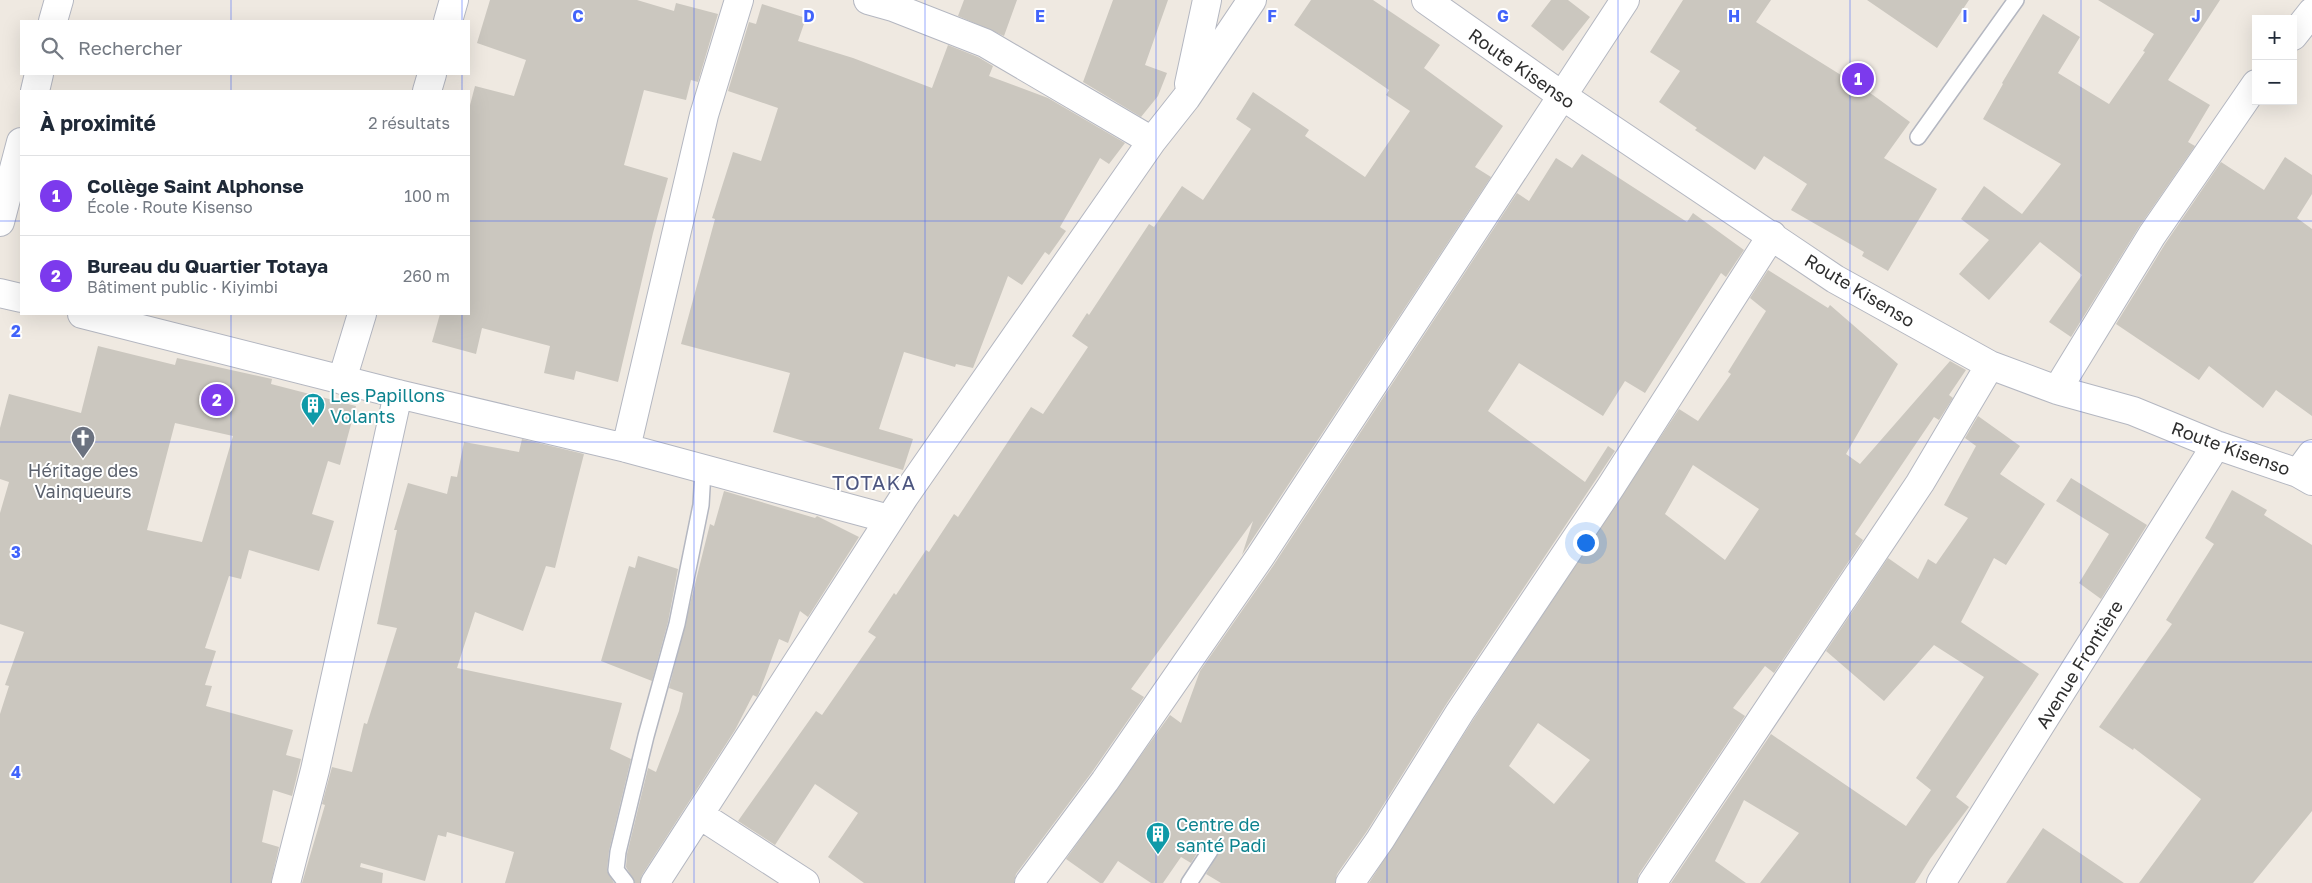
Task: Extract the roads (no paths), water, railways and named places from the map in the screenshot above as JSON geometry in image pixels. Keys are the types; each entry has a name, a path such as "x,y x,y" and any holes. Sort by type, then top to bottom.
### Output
{"street":[{"path":"53,20 59,0"},
{"path":"448,20 454,0"},
{"path":"626,448 704,115 739,0"},
{"path":"868,0 893,7 985,43 1152,142"},
{"path":"1186,98 1207,0"},
{"path":"655,883 890,519 1152,142 1186,98 1252,0"},
{"name":"Route Kisenso","path":"1426,0 1561,95 1772,235 1834,279 1990,365 2057,390 2133,411 2216,445 2307,469"},
{"path":"1029,883 1105,781 1260,557 1625,0"},
{"path":"2297,31 2312,12"},
{"path":"35,90 39,75"},
{"path":"427,90 432,75"},
{"path":"2057,390 2152,236 2252,90"},
{"path":"0,222 20,146"},
{"path":"1350,883 1380,840 1460,712 1610,488 1772,235"},
{"path":"0,293 20,298"},
{"path":"86,315 398,394 626,448 890,519"},
{"path":"342,380 362,315"},
{"path":"1652,883 1914,492 1990,365"},
{"path":"286,883 315,770 398,394"},
{"name":"Avenue Frontière","path":"1941,883 2216,445"},
{"path":"700,815 805,883"}],"lane":[{"path":"1918,137 2016,0"},
{"path":"626,883 616,870 618,852 646,736 677,624 701,505 703,471 890,519"},
{"path":"1189,883 1210,851"}],"place":[{"name":"Collège Saint Alphonse","path":"1858,79"},
{"name":"Bureau du Quartier Totaya","path":"217,400"},
{"name":"Les Papillons Volants","path":"313,426"},
{"name":"Héritage des Vainqueurs","path":"83,459"},
{"name":"Centre de santé Padi","path":"1158,855"}],"district":[{"name":"TOTAKA","path":"874,482"}]}
